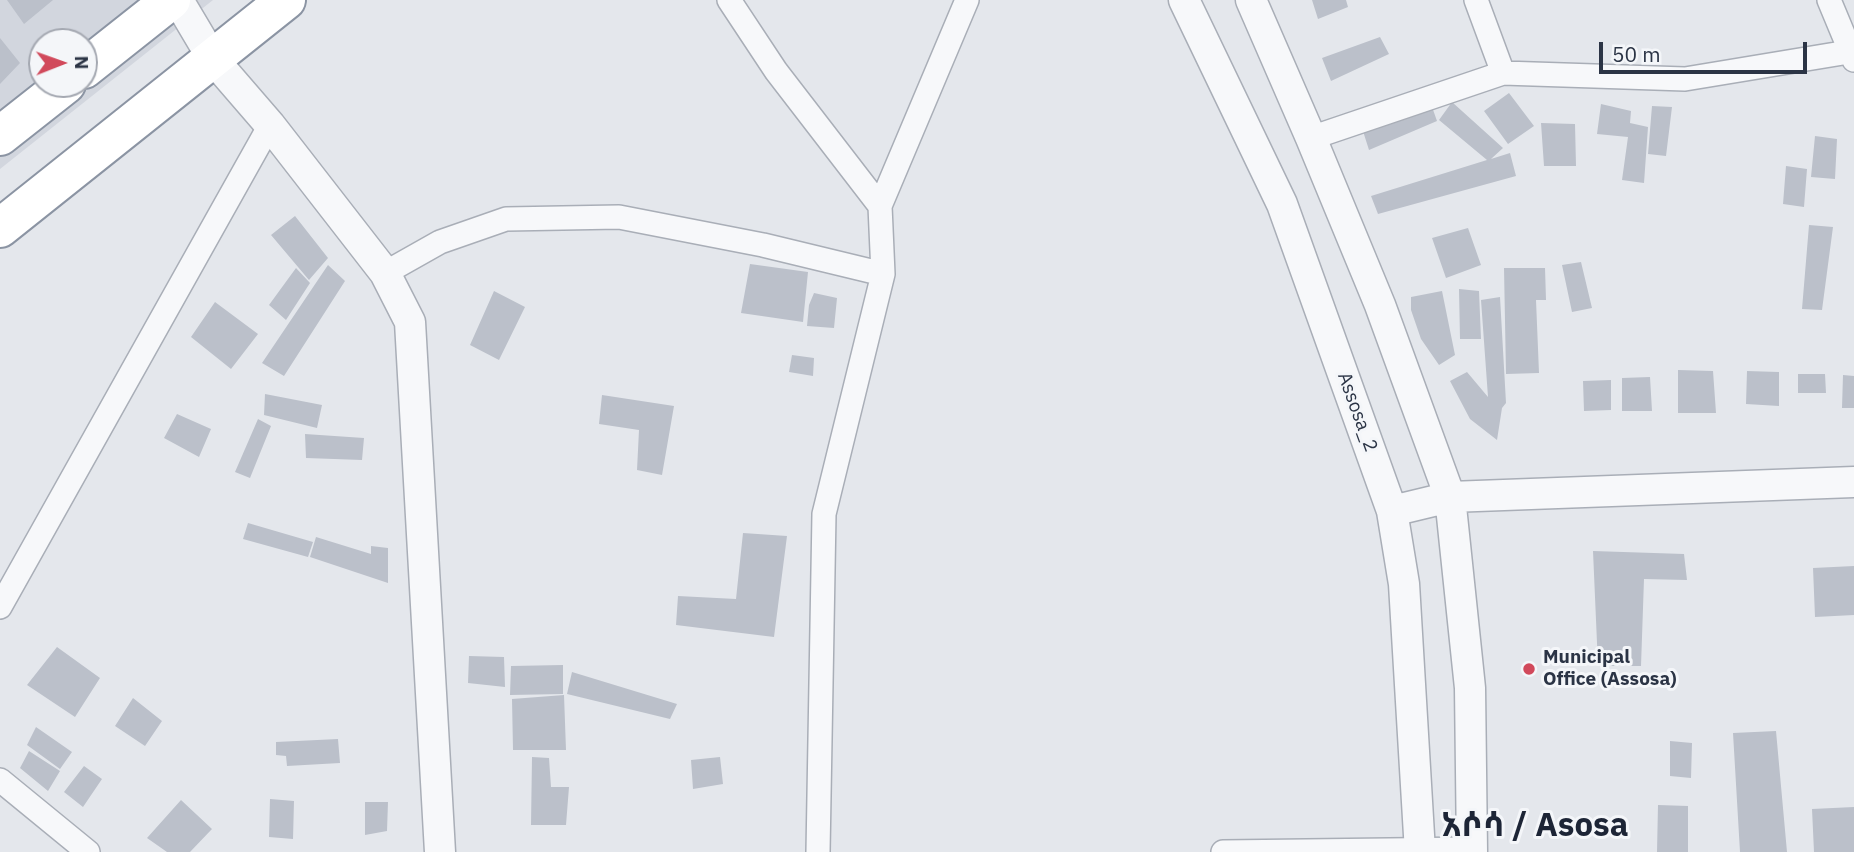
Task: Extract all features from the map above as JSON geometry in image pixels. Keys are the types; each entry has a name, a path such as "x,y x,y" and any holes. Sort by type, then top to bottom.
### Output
{"highway":[{"path":"98,58 171,0"},
{"path":"0,228 286,0"},
{"path":"0,136 48,98"}],"street":[{"path":"178,0 213,59 270,125 385,273 410,321 440,852"},
{"path":"729,0 776,71 880,206"},
{"path":"818,852 824,514 883,274 880,206 967,0"},
{"name":"Assosa_2","path":"1184,0 1282,204 1392,511 1404,584 1420,851"},
{"path":"1223,852 1472,851 1470,688 1450,497 1380,306 1251,0"},
{"path":"1476,0 1503,73"},
{"path":"1311,138 1503,73 1685,79 1853,54 1829,0"},
{"path":"0,607 270,125"},
{"path":"385,273 440,242 506,219 619,217 763,245 883,274"},
{"path":"1392,511 1450,497 1854,482"},
{"path":"0,780 88,852"}],"shaded area":[{"path":"0,0 213,0 98,91 98,28 28,28 28,98 89,98 0,169"}],"building":[{"path":"7,0 53,0 24,24"},
{"path":"1312,0 1346,0 1348,7 1318,19"},
{"path":"1380,37 1389,54 1331,81 1322,58"},
{"path":"0,38 20,63 0,84"},
{"path":"1509,93 1534,126 1508,144 1484,111"},
{"path":"1452,102 1503,148 1491,159 1510,153 1516,176 1378,214 1371,196 1487,160 1439,120"},
{"path":"1431,104 1437,121 1369,150 1362,128"},
{"path":"1601,104 1631,111 1630,123 1648,127 1644,183 1622,180 1628,137 1597,134"},
{"path":"1652,106 1672,107 1666,156 1648,154"},
{"path":"1541,123 1575,124 1576,166 1544,166"},
{"path":"1815,136 1837,139 1835,179 1811,177"},
{"path":"1786,166 1807,169 1804,207 1783,204"},
{"path":"295,216 328,258 309,280 271,235"},
{"path":"1809,225 1833,227 1822,310 1802,309"},
{"path":"1468,228 1481,265 1446,278 1432,238"},
{"path":"1581,262 1592,308 1572,312 1562,265"},
{"path":"750,264 808,272 803,322 741,313"},
{"path":"328,265 345,281 284,376 262,363"},
{"path":"296,268 310,283 286,320 269,305"},
{"path":"1504,268 1545,268 1546,300 1536,300 1539,373 1506,374"},
{"path":"1459,289 1479,291 1481,339 1460,339"},
{"path":"494,291 525,307 499,360 470,345"},
{"path":"1442,291 1455,355 1439,365 1421,339 1411,310 1411,297"},
{"path":"814,293 837,298 834,328 807,326 809,305"},
{"path":"1500,297 1506,403 1502,408 1497,440 1470,419 1450,381 1467,372 1488,397 1481,300"},
{"path":"215,302 258,334 231,369 191,337"},
{"path":"792,355 814,358 813,376 789,372"},
{"path":"1678,370 1713,371 1716,413 1678,413"},
{"path":"1747,371 1779,372 1779,406 1746,404"},
{"path":"1798,374 1825,374 1826,393 1798,393"},
{"path":"1843,375 1854,376 1854,408 1842,408"},
{"path":"1650,377 1652,411 1622,411 1622,378"},
{"path":"1611,380 1611,410 1584,411 1583,381"},
{"path":"265,394 322,405 317,428 264,415"},
{"path":"602,395 674,406 662,475 637,470 639,430 599,424"},
{"path":"177,414 211,429 199,457 164,438"},
{"path":"258,419 271,426 250,478 235,472"},
{"path":"305,434 364,438 362,460 306,458"},
{"path":"248,523 313,542 308,557 243,539"},
{"path":"743,533 787,536 774,637 676,625 678,596 736,599"},
{"path":"316,537 371,554 371,546 388,548 388,583 310,557"},
{"path":"1593,551 1684,554 1687,580 1644,579 1641,666 1598,666"},
{"path":"1854,566 1854,615 1815,617 1813,568"},
{"path":"57,647 100,678 75,717 27,685"},
{"path":"469,656 504,657 505,687 468,683"},
{"path":"563,665 563,694 510,695 511,666"},
{"path":"572,672 677,704 670,719 567,694"},
{"path":"564,695 566,750 513,750 512,699"},
{"path":"133,698 162,721 145,746 115,726"},
{"path":"36,727 72,752 60,769 27,745"},
{"path":"1776,731 1787,852 1740,852 1733,733"},
{"path":"338,739 340,763 287,766 286,756 276,755 276,742"},
{"path":"1670,741 1692,743 1691,778 1670,776"},
{"path":"29,751 60,771 48,791 20,768"},
{"path":"532,757 549,758 551,787 569,787 566,825 531,825"},
{"path":"720,757 723,784 693,789 691,760"},
{"path":"84,766 102,779 83,807 64,792"},
{"path":"270,799 294,801 293,839 269,837"},
{"path":"181,800 212,829 190,852 167,852 147,838"},
{"path":"365,802 388,802 387,831 365,835"},
{"path":"1658,805 1688,806 1688,852 1657,852"},
{"path":"1854,807 1854,852 1814,852 1812,809"}],"place":[{"name":"Municipal Office (Assosa)","path":"1529,669"}],"district":[{"name":"አሶሳ / Asosa","path":"1535,826"}]}
